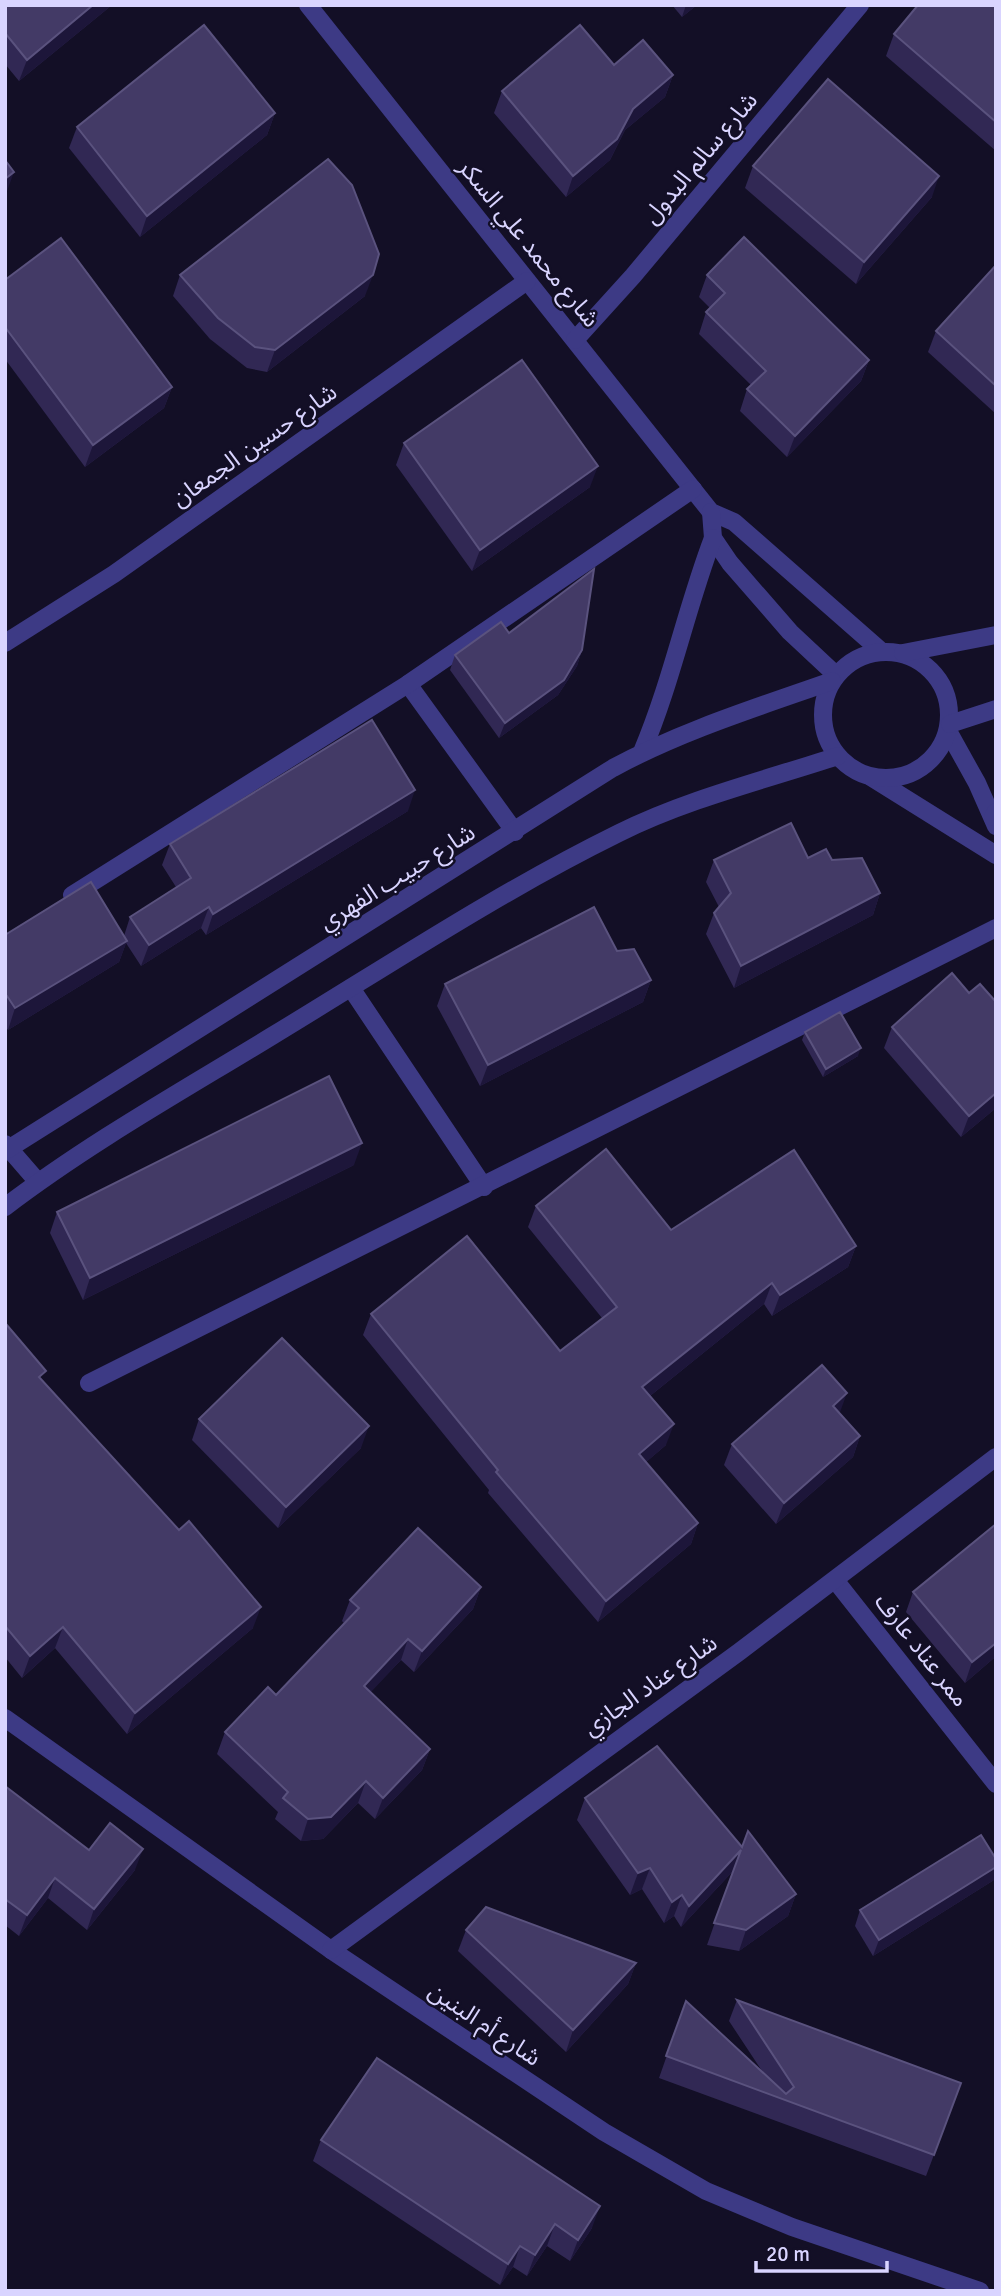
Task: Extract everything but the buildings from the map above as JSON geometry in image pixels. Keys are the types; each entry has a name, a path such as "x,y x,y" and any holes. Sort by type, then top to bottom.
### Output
{"street":[{"name":"شارع محمد علي السكر","path":"308,5 711,512 744,530 881,651"},
{"name":"شارع سالم البدول","path":"575,340 633,276 860,5"},
{"name":"شارع حسين الجمعان","path":"5,643 114,574 527,281"},
{"path":"53,907 408,684 693,489"},
{"path":"642,752 665,698 699,575 713,538 711,512"},
{"path":"713,538 765,605 834,678"},
{"path":"996,635 902,653 881,651 848,663 834,678 824,700 822,719 827,739 838,756 853,769 871,777 996,855"},
{"path":"871,777 891,778 911,774 928,764 940,749 949,727 950,705 944,687 933,672 919,660 902,653"},
{"name":"شارع حبيب الفهري","path":"6,1148 642,752 834,678"},
{"path":"408,684 515,832"},
{"path":"949,727 996,709"},
{"path":"949,727 995,818"},
{"path":"5,1207 38,1182 351,988 619,832 685,806 838,756"},
{"path":"89,1383 996,928"},
{"path":"351,988 484,1187"},
{"path":"6,1148 38,1182"},
{"name":"شارع عناد الجازي","path":"331,1950 835,1580 996,1457"},
{"name":"ممر عناد عارف","path":"835,1580 996,1784"},
{"name":"شارع أم البنين","path":"5,1718 331,1950 537,2089 706,2191 792,2227 980,2291"}]}
